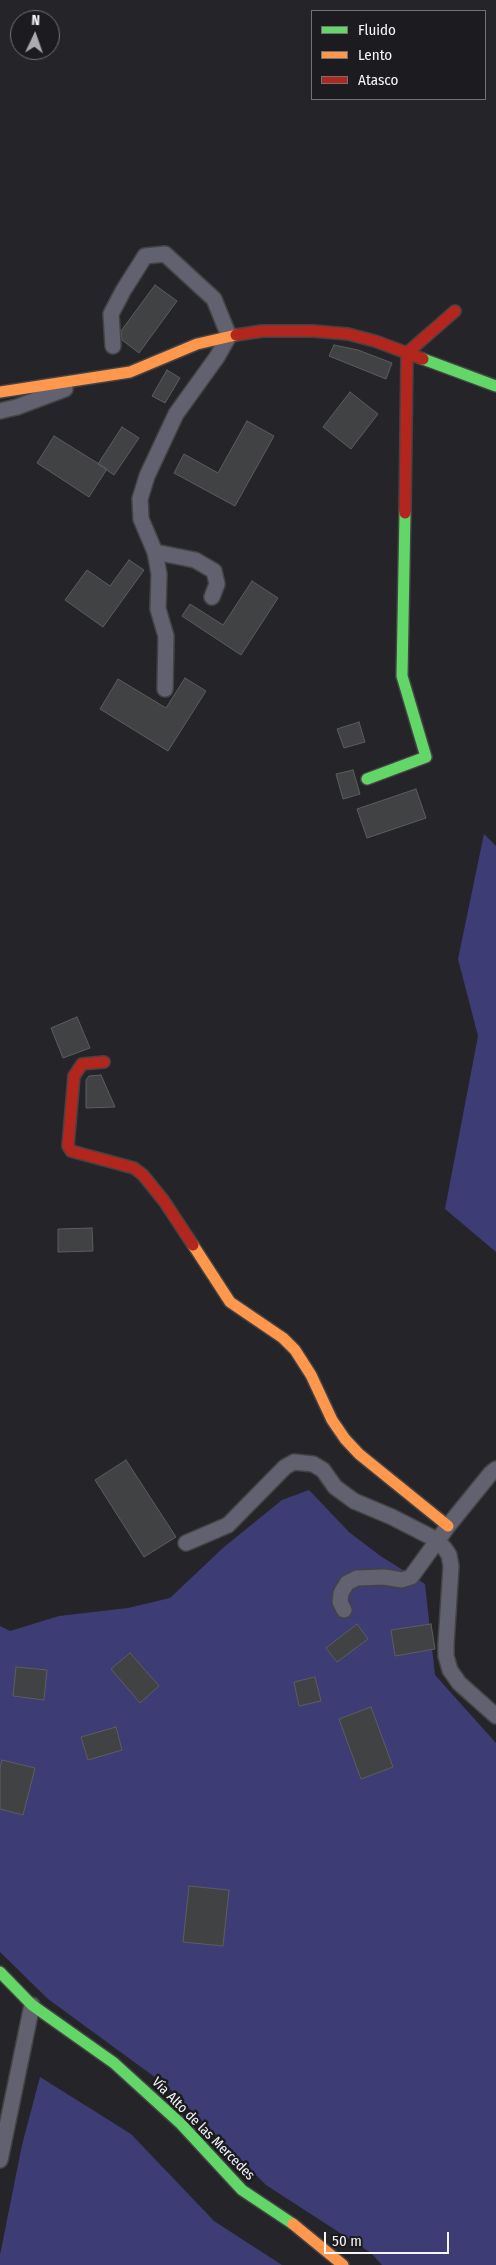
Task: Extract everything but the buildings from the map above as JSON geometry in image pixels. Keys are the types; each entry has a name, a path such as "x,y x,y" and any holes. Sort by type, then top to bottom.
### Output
{"street":[{"path":"112,346 111,314 144,256 165,254 214,299 229,336"},
{"path":"366,779 426,758 402,676 407,353 455,311"},
{"path":"0,392 130,372 197,344 229,336 262,331 339,333 375,341 496,386"},
{"path":"165,689 166,636 158,609 159,574 155,552 141,519 140,499 147,476 176,414 217,357 229,336"},
{"path":"0,411 17,407 95,377"},
{"path":"0,422 17,407"},
{"path":"155,552 195,560 214,571 217,584 212,597"},
{"path":"104,1062 82,1064 74,1076 68,1138 68,1146 71,1151 134,1168 143,1175 164,1201 230,1302 283,1338 295,1350 311,1375 332,1420 345,1439 359,1454 448,1526"},
{"path":"186,1543 228,1525 285,1467 294,1462 312,1464 323,1470 335,1487 354,1501 392,1517 437,1540 449,1555 451,1566 446,1650 450,1670 459,1683 496,1716"},
{"path":"344,1610 340,1602 341,1593 347,1583 357,1578 369,1577 402,1580 411,1577 448,1526 496,1469"},
{"name":"Vía Alto de las Mercedes","path":"0,1972 32,2005 114,2063 181,2124 242,2190 302,2230 342,2265"},
{"path":"0,2160 32,2005"}],"shaded area":[{"path":"484,834 496,846 496,1252 445,1209 478,1036 458,959"},
{"path":"309,1490 349,1532 379,1555 425,1584 435,1675 496,1743 496,2265 382,2265 371,2253 266,2185 167,2086 48,1999 0,1952 0,1626 10,1631 59,1616 128,1608 170,1598 224,1547 282,1500"},
{"path":"40,2077 131,2134 214,2221 282,2265 0,2265 0,2255 22,2145"}],"traffic: fast":[{"path":"423,359 496,386"},
{"path":"367,779 426,757 402,676 405,513"},
{"path":"0,1972 32,2005 114,2063 181,2124 242,2190 293,2224"}],"traffic: slow":[{"path":"0,392 130,372 197,344 236,335"},
{"path":"193,1245 230,1302 283,1338 295,1350 311,1375 332,1420 345,1439 359,1454 448,1526"},
{"path":"293,2224 343,2265"}],"traffic: jam":[{"path":"405,513 407,353 455,311"},
{"path":"236,335 262,331 313,331 348,334 375,341 423,359"},
{"path":"104,1062 82,1064 74,1076 68,1146 71,1151 134,1168 143,1175 164,1201 193,1245"}]}
